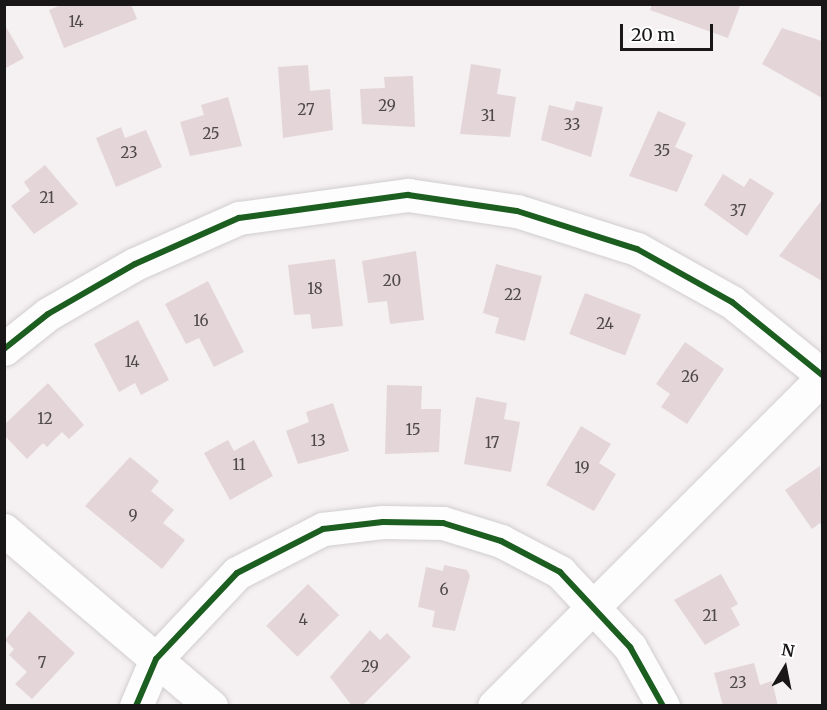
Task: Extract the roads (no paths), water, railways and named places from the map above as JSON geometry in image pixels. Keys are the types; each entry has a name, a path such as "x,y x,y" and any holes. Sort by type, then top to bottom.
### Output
{"street":[{"path":"4,349 48,314 135,264 239,218 408,195 517,212 637,249 732,302 822,376 595,607 494,705"},
{"path":"136,705 156,659 237,573 322,529 363,524 442,523 501,541 560,572 630,646 663,705"},
{"path":"4,530 211,705"}]}
